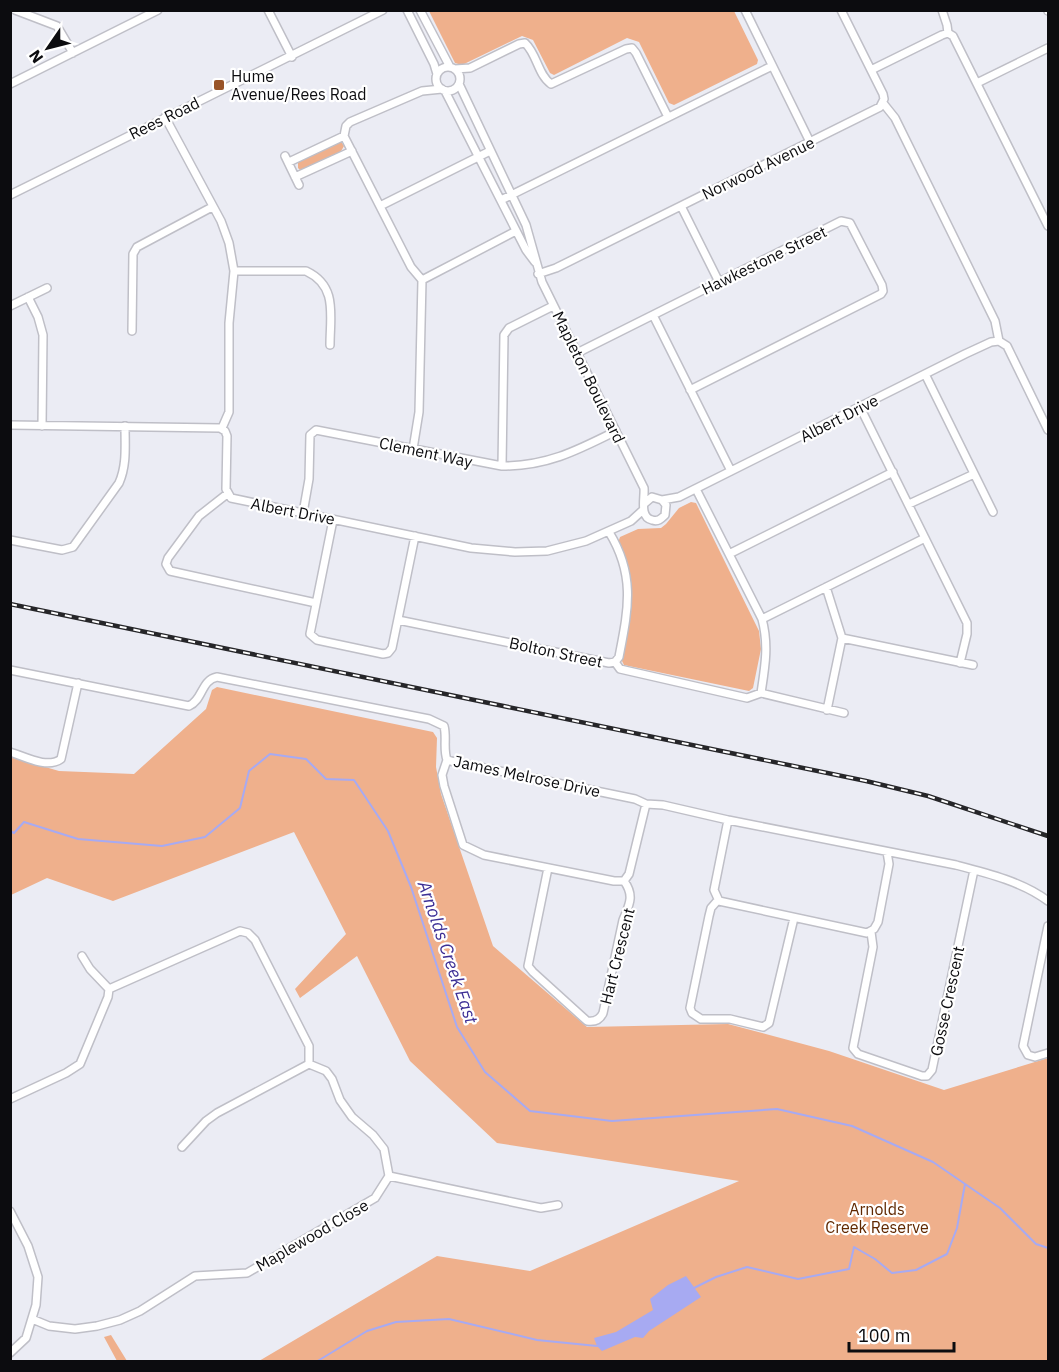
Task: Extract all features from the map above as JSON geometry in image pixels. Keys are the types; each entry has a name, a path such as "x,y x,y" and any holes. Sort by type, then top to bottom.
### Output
{"street":[{"path":"15,10 57,26 72,53"},
{"path":"10,84 158,10"},
{"path":"268,10 292,57"},
{"name":"Rees Road","path":"10,195 383,10"},
{"path":"407,10 434,64 437,84 443,90"},
{"path":"420,10 459,81"},
{"path":"745,10 810,142"},
{"path":"841,10 883,94 883,103 895,118 995,321 999,341 1007,346 1048,430"},
{"path":"942,10 948,33 957,42 1048,226"},
{"path":"871,70 948,33"},
{"path":"412,449 419,412 422,280 411,267 344,136 346,126 350,122 422,91 453,90 470,68 525,43 544,77 552,84 632,48 668,117"},
{"path":"977,84 1048,48"},
{"path":"501,200 772,66"},
{"path":"422,91 442,68 470,68"},
{"name":"Mapleton Boulevard","path":"459,81 531,238 538,274 644,490 644,507"},
{"name":"Mapleton Boulevard","path":"443,90 536,265"},
{"name":"Norwood Avenue","path":"538,274 552,270 880,107 883,103"},
{"path":"165,117 226,232 234,271 229,323 229,412 222,428"},
{"path":"299,185 287,159 344,136"},
{"path":"295,177 352,151"},
{"path":"380,206 490,151"},
{"path":"681,206 719,282"},
{"path":"132,331 133,254 137,247 212,207"},
{"name":"Hawkestone Street","path":"577,352 845,221 852,225 883,291 878,296 690,390"},
{"path":"422,280 516,231"},
{"path":"234,271 306,272 322,281 330,297 330,345"},
{"path":"10,306 47,288"},
{"path":"28,297 38,317 43,335 42,426"},
{"path":"502,466 504,334 509,328 554,306"},
{"path":"653,315 731,471"},
{"name":"Albert Drive","path":"659,499 679,497 925,374 992,342 999,341"},
{"path":"925,374 993,512"},
{"path":"860,407 967,622 967,634 960,663"},
{"path":"10,426 222,428"},
{"path":"10,540 58,550 73,547 119,483 125,464 125,426"},
{"path":"222,428 227,436 227,494 192,524 166,564 170,571 316,603"},
{"name":"Clement Way","path":"303,513 309,479 310,435 314,431 320,430 502,466 522,466 553,460 616,431"},
{"path":"729,554 893,472"},
{"path":"909,504 974,474"},
{"path":"696,489 762,619 766,634 767,657 761,693"},
{"name":"Mapleton Boulevard","path":"644,490 659,499"},
{"name":"Albert Drive","path":"227,494 234,499 487,550 532,552 574,545 631,521 649,519"},
{"name":"Albert Drive","path":"667,510 679,497"},
{"path":"649,499 659,499 667,510 660,520 654,521 649,519 644,507 649,499"},
{"name":"Albert Drive","path":"631,521 644,507"},
{"path":"333,519 310,631 312,637 317,640 386,654 392,648 415,536"},
{"name":"Bolton Street","path":"398,620 609,663 615,662 619,657 627,619 629,592 624,565 609,532"},
{"path":"762,619 925,538"},
{"path":"826,587 842,638 826,710"},
{"path":"842,638 973,666"},
{"path":"615,662 620,669 747,698 761,693 844,713"},
{"name":"James Melrose Drive","path":"10,670 189,706 197,700 208,680 217,677 429,719 444,726 447,760 635,799 646,804 663,805 974,870 1035,892 1048,901"},
{"path":"10,752 49,764 61,759 78,683"},
{"path":"447,760 442,774 444,786 463,845 484,855 614,881 624,881 629,874 646,804"},
{"path":"728,820 714,890 718,900 729,905 867,933 871,932 878,922 889,864 887,852"},
{"name":"Hart Crescent","path":"548,868 528,966 587,1021 592,1022 601,1018 603,1014 623,920 628,911 631,897 624,881"},
{"name":"Gosse Crescent","path":"871,932 873,947 853,1048 858,1054 927,1076 932,1070 974,870"},
{"path":"718,900 711,908 690,1008 692,1013 701,1019 729,1019 763,1027 769,1023 794,918"},
{"path":"1048,926 1023,1046 1028,1055 1035,1057 1048,1053"},
{"path":"109,989 240,932 248,933 255,940 309,1046 309,1065"},
{"path":"82,956 90,969 109,989"},
{"path":"10,1099 80,1064 108,997 109,989"},
{"path":"182,1147 206,1121 217,1113 309,1065 326,1071 332,1079 340,1100 352,1117 373,1135 384,1149 389,1176 541,1208 558,1205"},
{"name":"Maplewood Close","path":"32,1319 49,1326 75,1329 97,1326 140,1311 195,1276 247,1273 375,1198 389,1176"},
{"path":"10,1210 28,1246 38,1277 36,1305 26,1338 10,1353"}],"green space":[{"path":"429,11 734,11 758,60 757,64 674,105 669,103 639,42 627,38 554,75 550,73 533,40 522,36 462,65 455,63"},
{"path":"336,142 344,146 340,153 301,171 298,168 298,162"},
{"path":"691,502 696,503 759,631 761,649 753,688 749,691 624,665 622,661 630,615 631,588 625,559 618,543 620,537 638,529 661,528 679,508"},
{"name":"Arnolds Creek Reserve","path":"217,687 433,732 437,738 436,767 441,794 493,946 587,1027 728,1024 829,1051 944,1090 1048,1058 1048,1361 259,1361 437,1256 530,1271 739,1181 497,1143 410,1061 357,956 300,998 295,989 346,934 294,832 113,901 47,878 11,895 11,757 59,771 134,774 206,709 212,690"},
{"path":"111,1335 127,1361 117,1361 104,1337"}],"water":[{"path":"686,1276 701,1297 649,1331 643,1338 635,1337 602,1351 597,1346 594,1338 616,1332 653,1310 650,1299 668,1285"}],"waterway":[{"name":"Arnolds Creek East","path":"10,831 14,833 24,822 78,839 162,846 205,837 240,808 249,771 270,754 306,759 326,779 354,780 388,831 411,887 457,1027 485,1072 530,1111 612,1121 777,1109 852,1126 933,1162 1000,1208 1036,1244 1048,1248"},
{"path":"694,1288 716,1277 747,1267 798,1279 849,1269 854,1247 875,1259 892,1273 916,1270 947,1254 957,1228 965,1184"},
{"path":"316,1362 367,1331 396,1322 449,1319 537,1340 597,1346"}],"railway":[{"path":"10,604 866,781 928,796 1048,836"}],"place":[{"name":"Hume Avenue/Rees Road","path":"219,85"}]}
